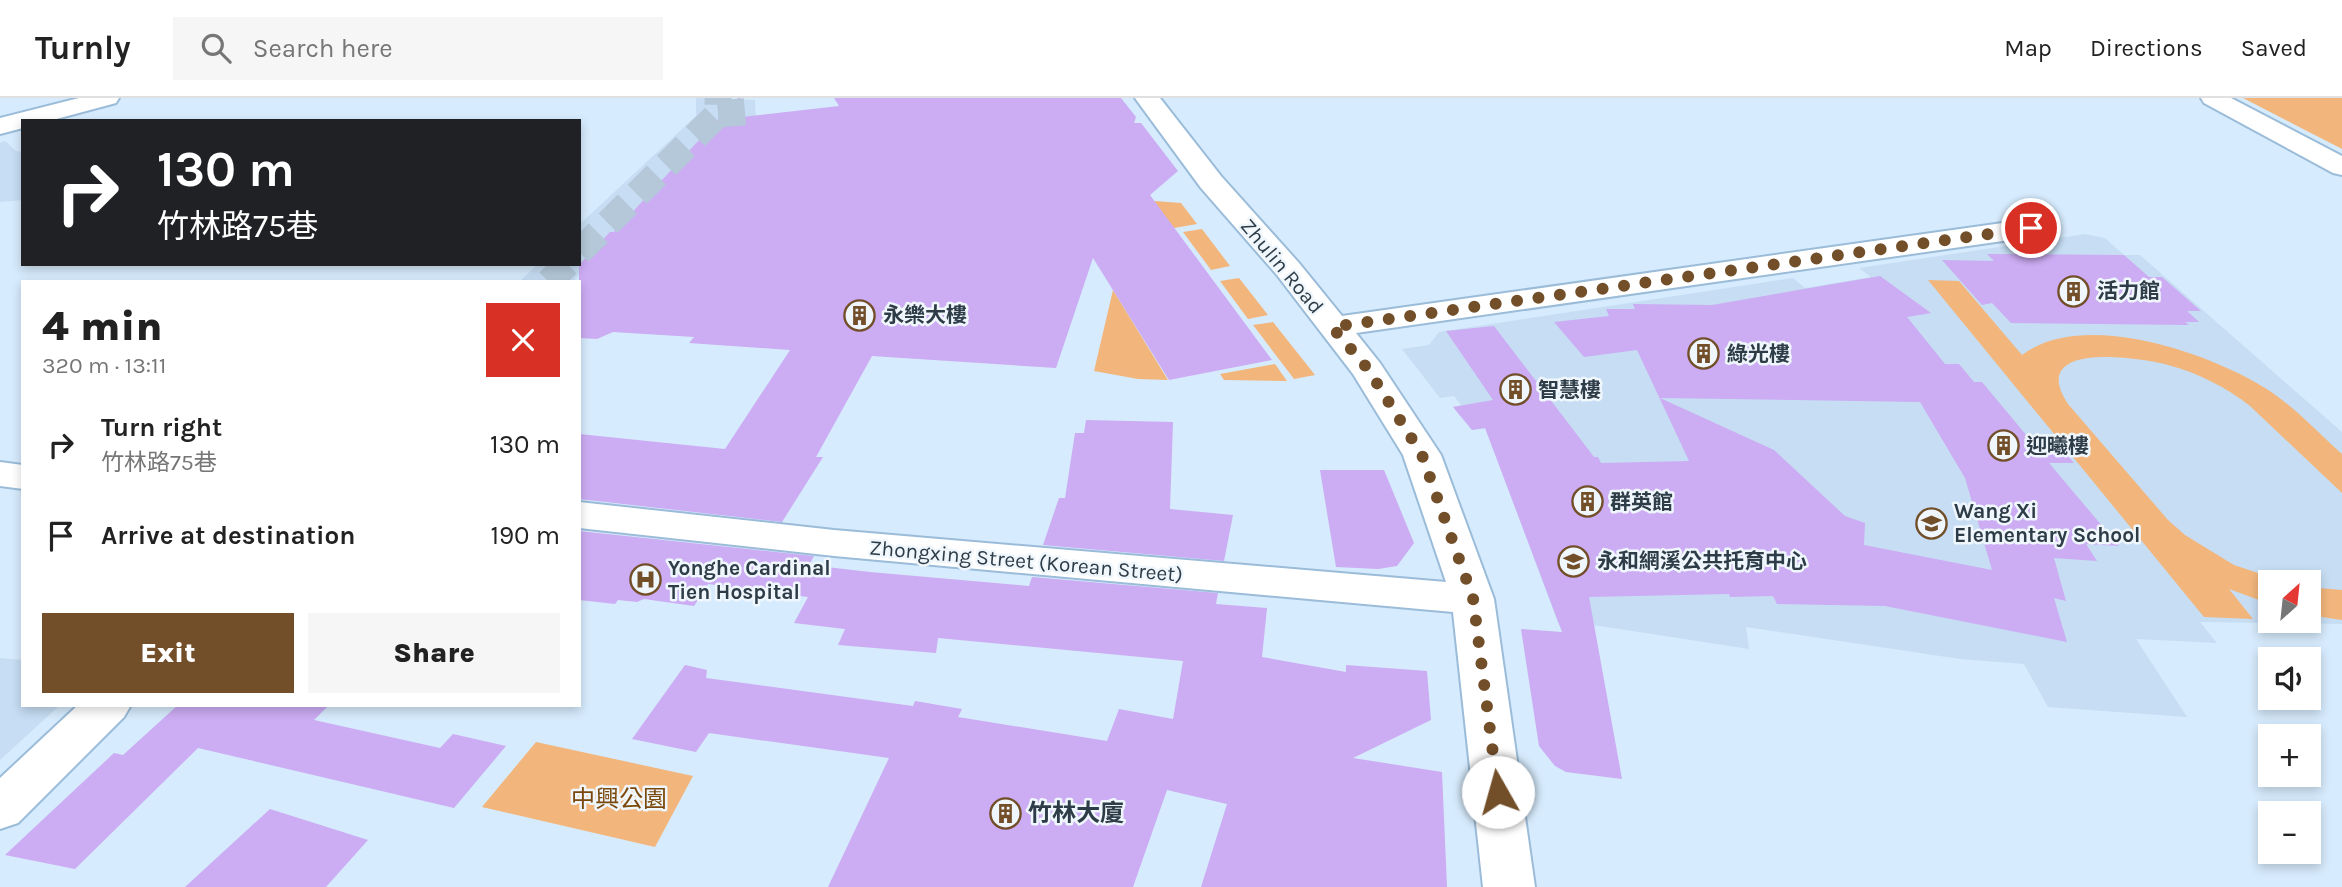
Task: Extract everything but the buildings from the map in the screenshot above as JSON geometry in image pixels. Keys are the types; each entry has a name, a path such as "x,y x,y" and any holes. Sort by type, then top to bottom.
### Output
{"street":[{"path":"27,119 107,98"},
{"path":"55,119 134,98"},
{"name":"Zhulin Road","path":"1147,98 1211,182 1288,269 1368,369 1422,455 1473,598 1509,887"},
{"path":"2213,98 2342,167"},
{"path":"2247,98 2342,145"},
{"path":"0,126 21,121"},
{"path":"0,133 21,128"},
{"path":"1332,327 2031,228"},
{"path":"0,474 21,477"},
{"name":"Zhongxing Street (Korean Street)","path":"581,515 834,543 1473,598"},
{"path":"0,809 106,707"}],"shaded area":[{"path":"696,98 755,100 756,122 727,123 574,280 521,280 536,266 581,266 581,223 696,116"},
{"path":"5,141 16,151 21,152 21,200 0,202 0,143"},
{"name":"Wang Xi Elementary School","path":"2085,234 2105,238 2124,255 2140,255 2342,432 2342,624 2321,624 2321,570 2258,570 2258,623 2200,622 2217,643 2136,639 2187,717 2048,707 2024,664 1960,659 1746,627 1749,649 1600,626 1558,623 1499,464 1489,428 1472,430 1453,407 1461,405 1454,396 1440,398 1402,349 1429,345 1439,332 1793,278 1805,288 1871,277 1859,268"},
{"path":"0,658 21,660 21,707 58,707 0,760"}],"green space":[{"path":"2243,98 2342,98 2342,149"},
{"path":"1155,201 1181,203 1197,224 1174,228 1074,214"},
{"path":"1202,229 1230,266 1211,270 1183,232"},
{"path":"1239,278 1268,315 1248,319 1220,281"},
{"path":"1928,280 1959,281 2022,355 2047,342 2077,336 2110,336 2144,341 2211,361 2276,395 2342,454 2342,493 2250,406 2201,376 2153,362 2112,357 2073,362 2062,370 2059,384 2068,404 2168,520 2185,535 2234,565 2258,573 2258,600 2229,589 2253,619 2204,617"},
{"path":"1113,290 1168,380 1138,379 1094,371"},
{"path":"1273,322 1315,375 1294,379 1253,325"},
{"path":"1275,364 1287,381 1224,380 1220,374"},
{"path":"2321,588 2342,590 2342,620 2321,617"},
{"name":"中興公園","path":"536,742 693,776 655,847 482,807"}],"tunnel":[{"path":"718,98 718,114"},
{"path":"718,114 755,111"},
{"path":"581,250 718,114"},
{"path":"551,280 565,266"}],"place":[{"name":"活力館","path":"2074,291"},
{"name":"永樂大樓","path":"860,315"},
{"name":"綠光樓","path":"1704,354"},
{"name":"智慧樓","path":"1515,390"},
{"name":"迎曦樓","path":"2003,446"},
{"name":"群英館","path":"1587,502"},
{"name":"Wang Xi Elementary School","path":"1931,523"},
{"name":"永和網溪公共托育中心","path":"1574,561"},
{"name":"Yonghe Cardinal Tien Hospital","path":"645,580"},
{"name":"竹林大廈","path":"1005,813"}],"route":[{"path":"1498,792 1473,598 1422,455 1368,369 1332,327 2031,228"}]}
